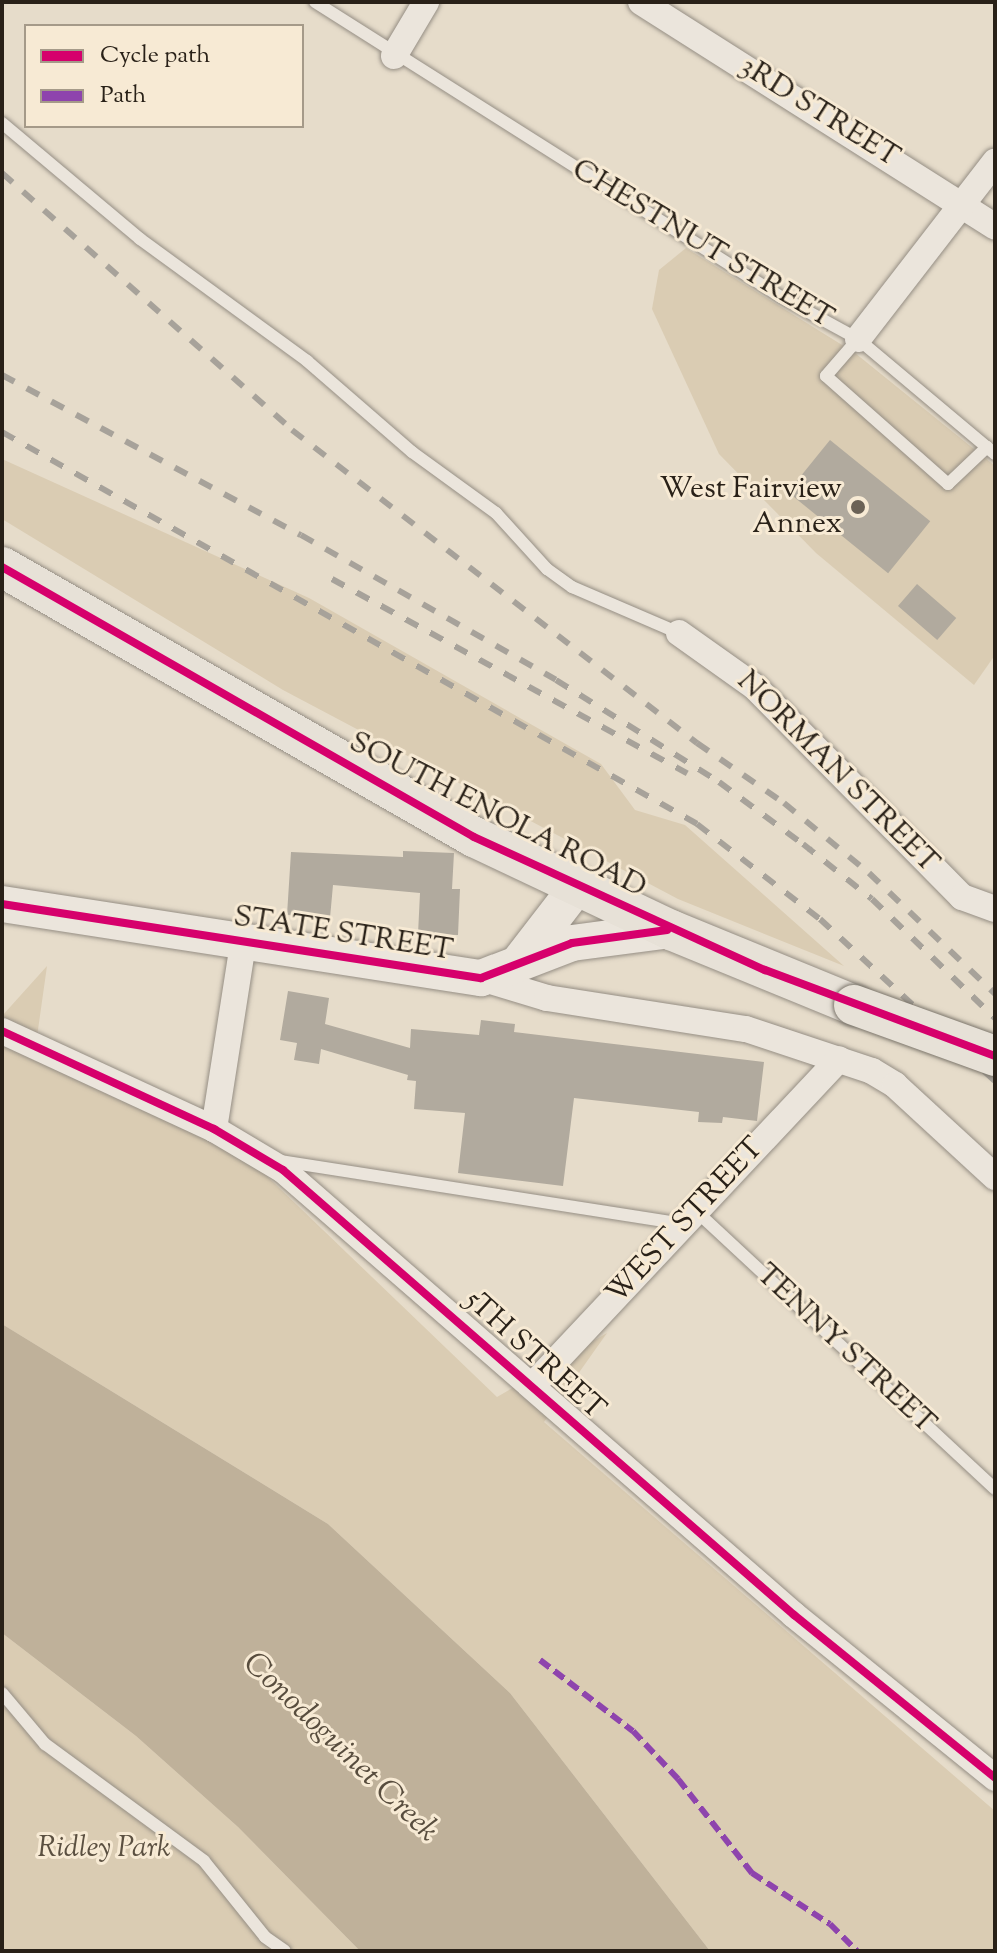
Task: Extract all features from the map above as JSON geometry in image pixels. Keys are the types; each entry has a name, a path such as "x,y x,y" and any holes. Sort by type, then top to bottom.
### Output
{"main road":[{"name":"SOUTH ENOLA ROAD","path":"2,567 369,781 577,887 671,930 854,1005 995,1056"},
{"path":"515,966 577,887"},
{"name":"STATE STREET","path":"2,904 243,944 481,978 602,936 671,930"}],"street":[{"path":"394,56 426,2"},
{"name":"3RD STREET","path":"641,2 965,203 995,227"},
{"path":"858,339 995,162"},
{"name":"NORMAN STREET","path":"679,633 755,687 962,897 995,909"},
{"path":"214,1129 243,944"},
{"name":"STATE STREET","path":"481,978 547,998 746,1029 884,1076 995,1177"},
{"name":"5TH STREET","path":"2,1031 214,1129 266,1159 347,1220 794,1615 995,1778"},
{"name":"WEST STREET","path":"533,1385 839,1059"}],"lane":[{"name":"CHESTNUT STREET","path":"315,2 394,56 858,339 991,450"},
{"path":"2,123 140,239 307,361 412,452 496,513 547,569 572,587 679,633"},
{"path":"858,339 826,376 948,484 991,450"},
{"path":"266,1159 689,1218"},
{"name":"TENNY STREET","path":"689,1218 995,1489"},
{"path":"2,1693 45,1744 204,1861 265,1937 285,1951"}],"green space":[{"path":"686,248 855,353 995,466 995,655 974,685 816,553 719,454 652,309 659,270"},
{"path":"2,459 309,598 601,764 635,810 685,825 844,966 678,899 283,690 2,519"},
{"path":"47,966 35,1051 247,1157 497,1397 607,1333 544,1422 995,1811 995,1951 710,1951 510,1693 328,1524 2,1324 2,1016"},
{"name":"Ridley Park","path":"2,1633 136,1736 238,1827 360,1951 2,1951"}],"water":[{"name":"Conodoguinet Creek","path":"2,1324 328,1524 510,1693 710,1951 360,1951 238,1827 136,1736 2,1633"}],"building":[{"name":"West Fairview Annex","path":"830,440 930,521 888,573 788,492"},
{"path":"917,584 956,618 937,640 898,606"},
{"path":"403,851 454,853 452,889 460,889 458,935 418,934 420,893 333,885 330,918 287,915 291,852 403,857"},
{"path":"288,991 329,998 325,1024 410,1048 411,1029 479,1035 481,1020 515,1024 514,1032 764,1062 757,1121 723,1117 722,1123 698,1122 699,1112 574,1098 563,1186 458,1173 465,1113 414,1109 416,1081 407,1080 408,1075 321,1049 319,1064 294,1060 297,1043 280,1040"}],"railway":[{"path":"2,173 292,430 697,743 784,803 869,873 995,994"},
{"path":"2,375 301,535 556,680 719,782 811,850"},
{"path":"2,432 697,824 820,919 995,1081"},
{"path":"332,579 687,773"},
{"path":"803,844 872,899 995,1018"}],"marked path":[{"path":"540,1660 633,1731 678,1779 752,1873 830,1924 857,1951"}],"cycle path":[{"path":"2,567 474,837 765,970 995,1056"},
{"path":"2,904 481,978 572,943 667,930"},
{"path":"2,1031 214,1129 283,1170 794,1615 995,1778"}],"place":[{"name":"West Fairview Annex","path":"858,507"}]}
